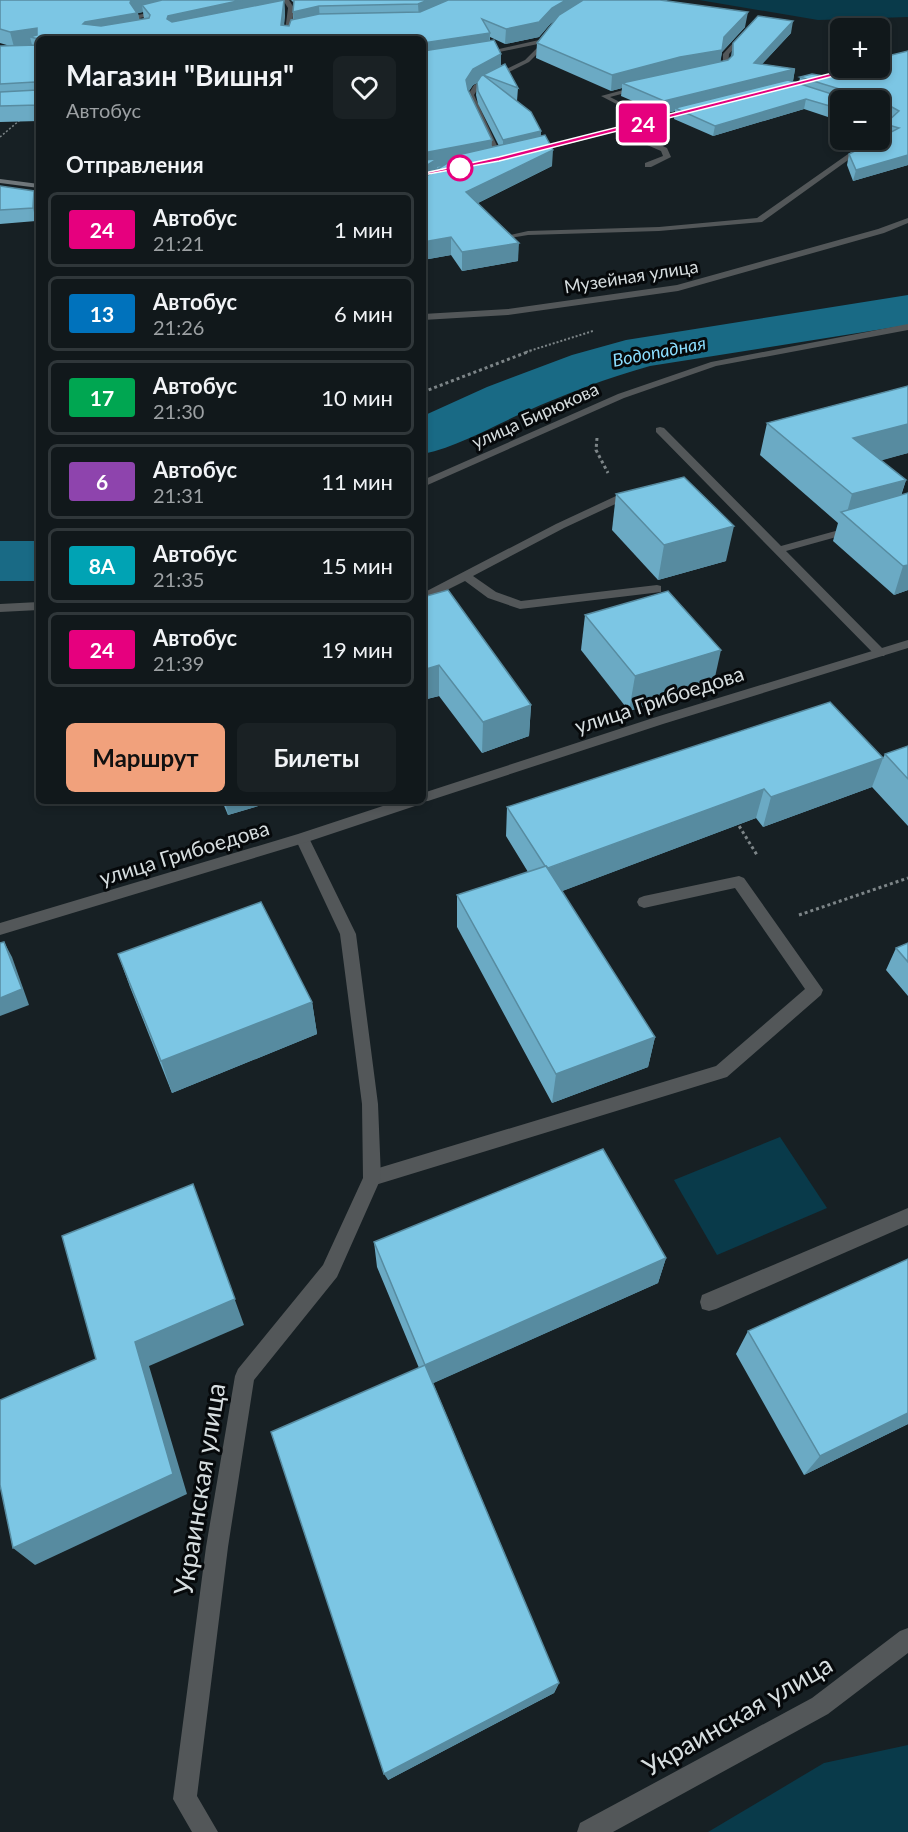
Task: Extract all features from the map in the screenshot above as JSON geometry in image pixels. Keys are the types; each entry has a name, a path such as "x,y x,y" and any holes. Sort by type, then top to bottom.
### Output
{"main road":[{"path":"797,84 830,76"},
{"path":"521,154 698,109"},
{"path":"489,161 510,156"},
{"path":"0,182 36,186"}],"street":[{"path":"286,0 291,10 287,36"},
{"path":"279,12 298,8"},
{"path":"137,32 148,30 136,17 167,10"},
{"path":"701,73 726,67 726,54 753,25"},
{"path":"471,56 541,41 551,29"},
{"path":"287,36 298,30"},
{"path":"499,159 471,95 476,86 527,61 541,47 541,41"},
{"path":"647,86 604,96 653,121"},
{"path":"618,129 664,150 667,157 648,165"},
{"path":"510,236 528,233 659,229 759,220 858,150"},
{"name":"Музейная улица","path":"426,317 507,312 678,288 881,231 908,220"},
{"name":"улица Бирюкова","path":"426,482 621,396 714,364 908,327"},
{"path":"660,430 700,478 779,550 880,653"},
{"path":"426,597 560,526 620,498 642,492"},
{"path":"779,550 865,526"},
{"path":"467,577 492,595 520,605 657,589"},
{"path":"0,608 36,606"},
{"name":"улица Грибоедова","path":"426,795 908,644"},
{"name":"улица Грибоедова","path":"0,929 302,838 401,804"},
{"name":"Украинская улица","path":"206,1832 185,1798 217,1548 245,1376 330,1271 372,1178 370,1104 348,934 302,838"},
{"path":"372,1178 721,1072 815,990 739,882 644,902"},
{"path":"709,1302 908,1216"},
{"name":"Украинская улица","path":"589,1832 820,1706 908,1640"}],"path":[{"path":"0,137 22,116"},
{"path":"426,391 524,353 600,328"},
{"path":"600,406 597,450 620,498"},
{"path":"734,818 758,855"},
{"path":"792,918 908,878"}],"shaded area":[{"path":"699,0 908,0 908,17 818,20"},
{"path":"780,1137 827,1208 717,1255 674,1180"},
{"path":"908,1745 908,1832 708,1832 824,1763"}],"building":[{"path":"0,0 131,0 130,3 137,13 83,24 101,26 149,18 150,15 142,5 162,0 242,0 168,16 167,19 172,22 284,0 281,25 289,26 291,20 319,14 420,12 448,0 566,0 552,8 539,22 506,29 482,19 490,33 426,43 426,36 36,36 36,38 30,37 37,35 37,28 10,32 0,29"},
{"path":"294,0 428,0 418,4 319,6 293,12"},
{"path":"583,0 660,0 748,12 724,37 722,50 680,57 612,75 537,43 559,15"},
{"path":"758,16 793,21 754,63 795,69 664,101 622,83 728,60 733,55 733,43"},
{"path":"494,40 501,54 473,69 466,80 468,90 492,140 426,152 426,51"},
{"path":"36,45 36,83 0,84 0,46"},
{"path":"908,51 908,155 856,170 849,154 857,150 890,150 890,133 899,128 890,125 890,119 899,111 890,106 890,90 843,90 800,77 812,74 830,78 890,78 890,55"},
{"path":"505,64 518,88 483,75"},
{"path":"483,75 531,112 541,131 503,140 478,91 477,82"},
{"path":"788,80 830,94 830,106 806,99 715,126 675,108"},
{"path":"36,90 36,105 0,106 0,92"},
{"path":"545,135 553,150 466,192 519,243 462,252 451,237 426,241 426,176 462,154"},
{"path":"437,159 426,166 426,160"},
{"path":"0,186 34,191 33,208 0,210"},
{"path":"908,386 908,424 853,438 906,480 852,494 767,423"},
{"path":"684,477 734,526 664,545 616,494"},
{"path":"908,493 908,565 903,566 841,512"},
{"path":"448,590 531,705 483,722 439,665 426,669 426,596"},
{"path":"668,591 721,650 635,676 585,615"},
{"path":"830,702 883,758 771,797 764,789 548,868 507,807"},
{"path":"908,746 908,779 885,754"},
{"path":"546,866 655,1037 556,1074 457,895"},
{"path":"261,902 312,1002 161,1061 118,954"},
{"path":"4,942 22,989 0,998 0,943"},
{"path":"908,943 908,962 896,948"},
{"path":"603,1149 666,1258 425,1365 374,1242"},
{"path":"193,1184 235,1299 135,1342 173,1474 13,1548 0,1485 0,1400 96,1359 62,1236"},
{"path":"908,1259 908,1413 820,1456 748,1331"},
{"path":"425,1365 559,1683 384,1774 271,1432"}],"waterway":[{"name":"Водопадная","path":"426,436 507,399 591,366 645,351 908,310"},
{"name":"Водопадная","path":"0,561 36,561"}],"bus line":[{"name":"24","path":"426,174 499,159 830,76"}]}
